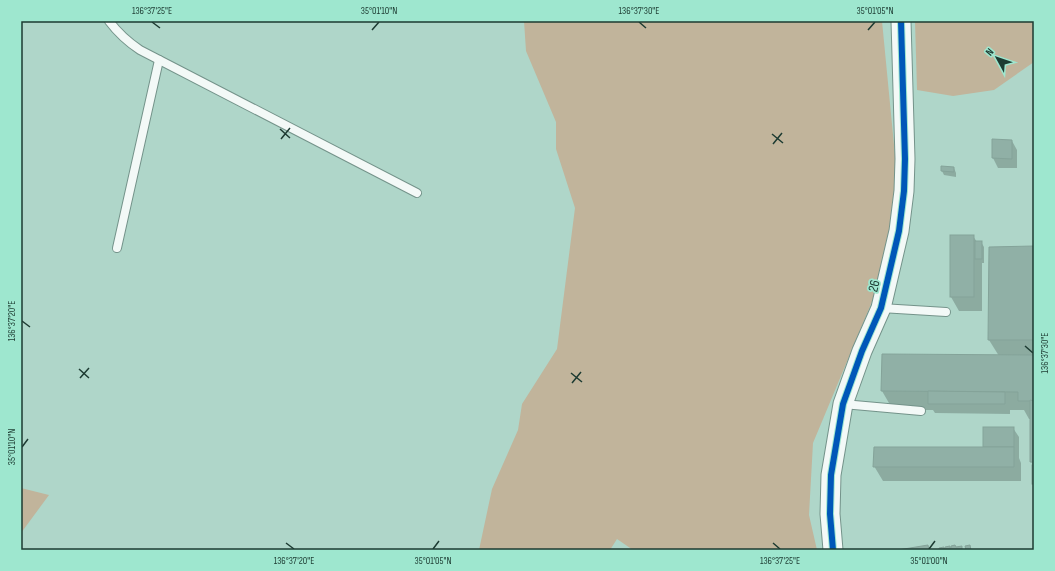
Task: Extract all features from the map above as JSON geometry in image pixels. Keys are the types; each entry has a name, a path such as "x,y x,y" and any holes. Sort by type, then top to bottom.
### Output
{"street":[{"name":"26","path":"833,550 830,514 831,475 844,404 862,351 881,308 899,231 904,191 901,21"}],"lane":[{"path":"109,21 129,43 159,60 417,193"},
{"path":"117,248 159,60"},
{"path":"881,308 946,312"},
{"path":"844,404 921,410"}],"shaded area":[{"path":"524,21 882,21 897,176 884,273 813,443 809,515 817,550 633,550 617,539 610,550 479,550 492,489 518,430 522,404 557,349 575,208 556,149 556,122 526,51"},
{"path":"915,21 1034,21 1034,62 994,90 953,96 917,90"},
{"path":"21,488 49,495 21,533"}],"building":[{"path":"992,139 1012,140 1012,159 992,158"},
{"path":"941,166 954,167 954,172 941,171"},
{"path":"950,235 974,235 974,297 950,297"},
{"path":"975,241 982,241 982,259 975,259"},
{"path":"1034,246 1034,340 988,340 989,247"},
{"path":"882,354 1034,355 1034,401 1018,401 1018,392 881,391"},
{"path":"928,391 1005,392 1005,404 928,404"},
{"path":"1030,400 1034,401 1034,462 1030,462"},
{"path":"983,427 1014,427 1014,447 983,447"},
{"path":"874,447 1014,447 1014,467 873,467"},
{"path":"1032,465 1034,465 1034,484 1032,484"},
{"path":"928,545 929,550 898,550"},
{"path":"955,545 956,547 962,546 962,550 939,550 939,548 944,547 944,549 945,547 950,546 951,548 951,546"},
{"path":"970,545 971,550 966,550 965,546"}],"cycle path":[{"path":"833,550 830,514 831,475 843,404 862,351 881,308 899,231 904,191 905,159 901,21"}]}
